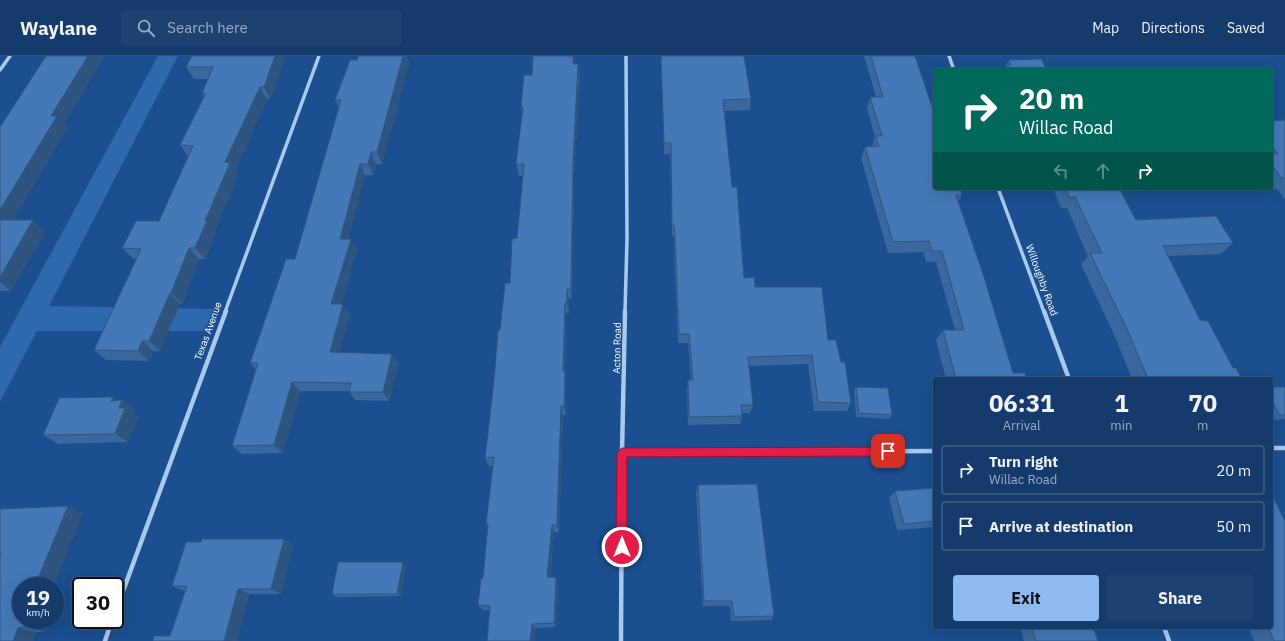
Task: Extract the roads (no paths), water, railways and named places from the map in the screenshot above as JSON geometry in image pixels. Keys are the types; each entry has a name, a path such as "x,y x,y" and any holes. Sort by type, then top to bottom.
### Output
{"street":[{"path":"0,70 10,56"},
{"name":"Texas Avenue","path":"124,588 319,56"},
{"name":"Acton Road","path":"621,641 622,453 627,239 626,56"},
{"path":"949,56 953,68"},
{"name":"Willoughby Road","path":"999,190 1068,377"},
{"path":"1273,448 1285,448"},
{"path":"622,453 933,451"},
{"path":"105,641 109,629"},
{"path":"1165,629 1169,641"}]}
